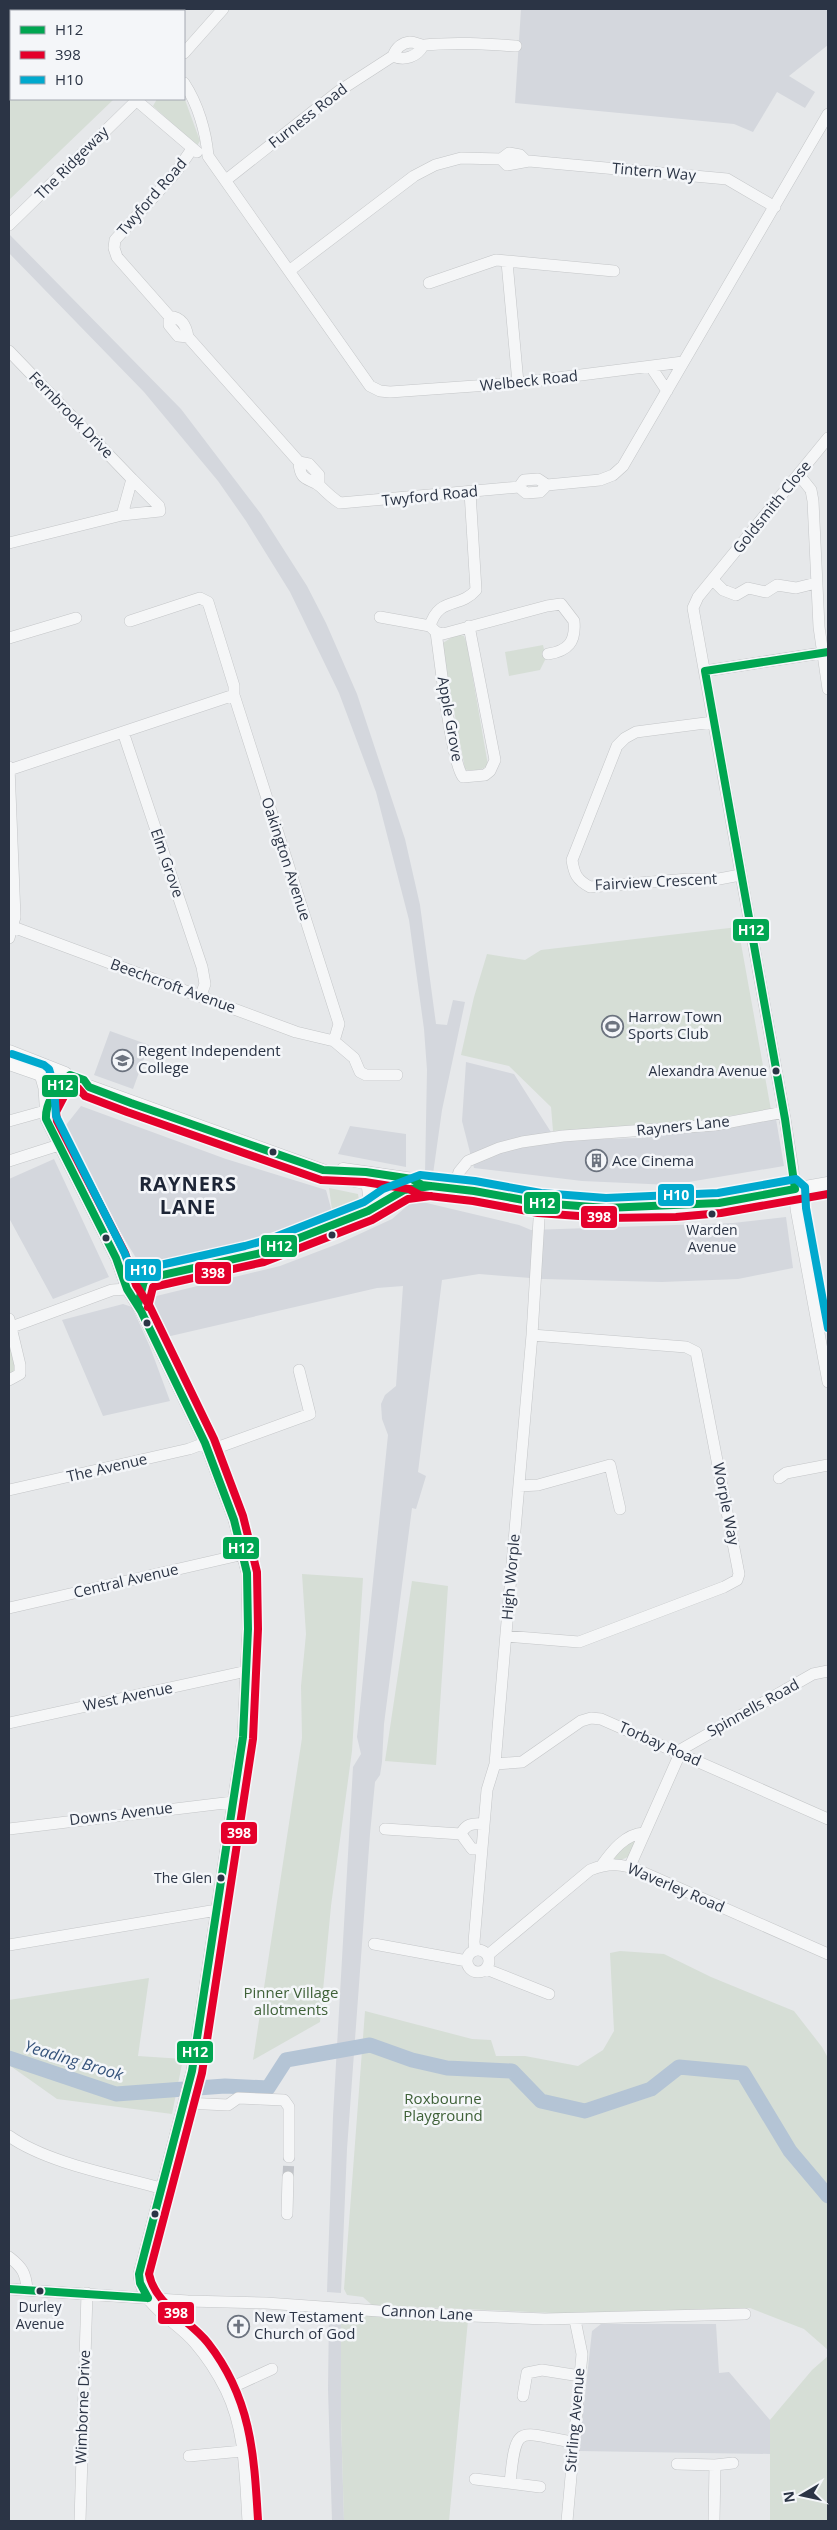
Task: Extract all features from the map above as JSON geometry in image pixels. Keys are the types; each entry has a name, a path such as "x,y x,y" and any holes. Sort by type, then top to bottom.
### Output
{"main road":[{"path":"9,1052 81,1088 89,1087 249,1146 339,1177 367,1184 454,1189 540,1203 606,1208 675,1207 720,1203 828,1184"},
{"path":"9,1063 40,1074 66,1079"},
{"path":"323,1170 339,1169 396,1177 412,1180 417,1186"}],"street":[{"path":"185,52 223,9"},
{"name":"Furness Road","path":"226,180 339,91 393,56 395,50 401,45 410,42 423,46 436,43 516,46"},
{"name":"Welbeck Road","path":"185,85 198,112 207,139 208,156"},
{"name":"The Ridgeway","path":"9,225 136,100"},
{"name":"Welbeck Road","path":"138,100 192,149 208,156 370,386 380,391 518,383 683,362"},
{"path":"683,362 828,114"},
{"name":"Twyford Road","path":"192,149 176,172 115,240 114,248 117,257 169,316 178,317 187,327 188,337 299,462 309,464 319,475 319,485 335,500 349,504 518,488 524,480 538,479 547,485 600,480 613,475 623,466 683,362"},
{"name":"Tintern Way","path":"290,270 414,176 435,165 461,158 501,159 509,153 514,153 520,154 526,160 727,178 775,207"},
{"path":"429,283 488,262 614,271"},
{"path":"507,262 518,383"},
{"name":"Fernbrook Drive","path":"9,351 159,506 160,511 122,515 9,543"},
{"path":"651,367 667,391"},
{"name":"Goldsmith Close","path":"705,671 693,608 696,599 828,438"},
{"path":"798,475 811,490 816,584 828,689"},
{"path":"122,515 132,479"},
{"path":"433,629 436,611 443,606 470,596 476,590 470,492"},
{"path":"714,578 723,590 736,595 748,588 766,592 778,585 796,588 816,584"},
{"name":"Oakington Avenue","path":"130,621 200,598 208,602 234,686 234,695 339,1024 334,1041"},
{"path":"380,617 448,633 469,626 561,604 574,621 574,638 570,646 565,650 548,654"},
{"path":"9,638 76,618"},
{"name":"Apple Grove","path":"433,629 460,774 462,777 477,776 490,771 495,760 469,626"},
{"path":"825,653 705,671 740,875 784,1112 796,1208 828,1382"},
{"path":"9,938 15,917 9,769 234,695"},
{"name":"Fairview Crescent","path":"713,722 636,732 617,746 574,852 572,860 574,873 580,882 590,887 689,879 719,879 740,875"},
{"name":"Elm Grove","path":"123,732 202,967 204,984 201,996"},
{"name":"Beechcroft Avenue","path":"13,927 296,1032 334,1041"},
{"path":"334,1041 347,1051 360,1072 366,1075 397,1076"},
{"path":"40,1074 44,1088 46,1119 121,1272 126,1289 138,1305 206,1447 234,1520 244,1554 249,1599 246,1672 242,1737 233,1802 186,2094 139,2274 140,2283 148,2298 195,2343 226,2390 237,2417 248,2521"},
{"path":"9,1121 45,1111 66,1079"},
{"name":"Rayners Lane","path":"454,1189 459,1172 468,1161 499,1148 522,1142 556,1137 716,1124 784,1112"},
{"path":"9,1160 59,1145"},
{"path":"358,1172 364,1177 367,1184 369,1199 358,1214"},
{"path":"9,1380 20,1374 10,1324 112,1290 126,1289 146,1280 248,1256 369,1211 387,1198 417,1186"},
{"name":"High Worple","path":"475,1950 474,1942 483,1824 487,1790 495,1764 532,1335 540,1203"},
{"path":"121,1272 146,1280"},
{"path":"112,1290 121,1272"},
{"path":"138,1305 146,1280"},
{"path":"816,1319 828,1316"},
{"name":"Worple Way","path":"506,1636 579,1642 724,1587 737,1580 739,1574 696,1352 686,1347 532,1335"},
{"name":"The Avenue","path":"9,1490 189,1449 206,1447 311,1418 299,1370"},
{"path":"519,1486 538,1486 610,1465 620,1509"},
{"path":"779,1478 786,1473 828,1465"},
{"name":"Central Avenue","path":"9,1608 244,1554"},
{"name":"West Avenue","path":"9,1723 246,1672"},
{"name":"Spinnells Road","path":"630,1866 680,1753 688,1744 813,1674 828,1672"},
{"name":"Torbay Road","path":"495,1764 522,1762 581,1721 591,1718 601,1719 828,1819"},
{"name":"Downs Avenue","path":"9,1829 233,1802"},
{"path":"461,1834 464,1828 471,1823 483,1824"},
{"path":"384,1829 461,1834 472,1848 481,1849"},
{"path":"488,1955 590,1870 602,1865 615,1848 628,1838 644,1833"},
{"name":"Waverley Road","path":"602,1865 630,1866 828,1954"},
{"path":"9,1945 217,1910"},
{"path":"374,1944 467,1961"},
{"path":"475,1950 482,1951 488,1955 489,1963 486,1969 480,1972 468,1967 469,1954 475,1950"},
{"path":"486,1969 548,1994"},
{"path":"186,2094 228,2105 238,2098 284,2100 288,2103 289,2157"},
{"path":"9,2136 19,2144 46,2155 160,2188"},
{"path":"287,2214 288,2177"},
{"path":"9,2257 21,2266 26,2276 27,2290"},
{"name":"Cannon Lane","path":"9,2289 362,2310 575,2320 745,2314"},
{"name":"Wimborne Drive","path":"80,2521 87,2293"},
{"name":"Stirling Avenue","path":"567,2521 582,2354 575,2320"},
{"path":"226,2390 272,2368"},
{"path":"523,2396 527,2372 542,2370 580,2376"},
{"path":"510,2482 514,2444 518,2438 525,2434 573,2442"},
{"path":"189,2456 242,2451"},
{"path":"677,2464 715,2465 733,2463"},
{"path":"714,2521 715,2465"},
{"path":"474,2479 540,2487"}],"shaded area":[{"path":"521,9 828,9 828,45 789,76 815,92 805,108 777,92 753,132 734,124 515,103"},
{"path":"9,234 181,409 261,514 307,586 326,623 357,694 405,839 420,905 436,1024 447,1025 453,1000 465,1002 442,1110 433,1174 425,1174 427,1070 424,1029 409,920 376,792 339,693 290,592 246,521 218,481 144,392 9,253"},
{"name":"Regent Independent College","path":"110,1031 149,1045 133,1089 94,1075"},
{"path":"466,1062 514,1074 556,1140 642,1138 776,1119 784,1166 671,1185 582,1181 474,1168 462,1121"},
{"path":"81,1106 226,1159 326,1190 332,1212 242,1246 141,1266 95,1191 66,1125"},
{"path":"350,1126 406,1134 406,1167 338,1154"},
{"path":"54,1159 109,1277 53,1299 9,1218 9,1179"},
{"path":"414,1200 519,1225 531,1230 733,1223 786,1217 793,1268 738,1279 662,1282 543,1279 479,1274 442,1280 418,1472 426,1476 416,1509 412,1508 384,1724 382,1762 380,1775 375,1782 347,2149 341,2293 327,2292 333,2116 353,1767 361,1754 357,1737 388,1435 382,1419 381,1404 385,1395 396,1386 403,1286 377,1288 162,1338 144,1299 280,1266 340,1243 392,1219"},
{"path":"123,1304 132,1307 150,1347 170,1401 103,1416 62,1320"},
{"path":"329,2311 341,2312 341,2417 344,2521 332,2521 328,2389"},
{"path":"601,2324 716,2324 719,2373 729,2372 770,2420 771,2454 579,2451 592,2331"}],"green space":[{"path":"9,9 156,9 10,10 10,100 113,100 9,200"},
{"path":"156,100 185,100 200,141 197,146 153,106"},
{"path":"457,634 464,636 467,645 488,765 477,770 465,769 442,647 443,643"},
{"path":"543,645 546,658 540,670 509,676 505,652"},
{"name":"Harrow Town Sports Club","path":"738,927 771,1110 670,1124 553,1131 551,1107 509,1066 461,1055 474,997 487,954 525,960 541,950"},
{"path":"329,1188 358,1194 359,1200 332,1210"},
{"path":"9,1336 20,1365 9,1380"},
{"name":"Pinner Village allotments","path":"302,1574 363,1578 352,1751 331,1906 320,2022 253,2060 302,1738 301,1686 306,1634"},
{"path":"412,1581 448,1586 436,1765 385,1761"},
{"path":"636,1839 630,1856 621,1860 615,1859 613,1855"},
{"name":"Roxbourne Playground","path":"620,1951 664,1954 711,1977 794,2011 822,2047 828,2058 828,2350 804,2329 750,2308 576,2314 372,2305 363,2297 347,2295 344,2289 365,2011 472,2039 491,2040 496,2056 525,2056 578,2066 603,2050 614,2031 610,1953"},
{"path":"149,1978 138,2056 183,2059 172,2114 57,2099 9,2065 9,2000"},
{"path":"341,2312 468,2320 449,2521 344,2521 341,2417"},
{"path":"828,2356 828,2521 770,2521 770,2420 812,2370"}],"waterway":[{"name":"Yeading Brook","path":"9,2058 116,2094 225,2086 268,2088 286,2060 370,2045 412,2060 447,2068 512,2071 541,2101 585,2111 651,2089 679,2067 743,2073 790,2151 828,2196"}],"tunnel":[{"path":"288,2177 289,2157"}],"transit line":[{"name":"H12","path":"705,671 828,652"},
{"name":"H12","path":"705,671 785,1119 795,1189"},
{"name":"H10","path":"12,1054 44,1065 49,1069 54,1086 56,1116 125,1254 133,1275 147,1268 270,1239 364,1202 383,1189 420,1175 475,1181 541,1193 606,1198 718,1193 796,1179 805,1187 806,1208 828,1328"},
{"name":"H12","path":"148,2298 140,2283 139,2274 192,2071 243,1737 248,1629 247,1573 234,1520 205,1443 141,1311 127,1289 116,1258 46,1119 46,1112 53,1094 70,1075 84,1080 89,1087 131,1103 323,1170 366,1172 412,1179 422,1185 474,1191 540,1203 606,1208 719,1203 795,1189"},
{"name":"398","path":"258,2520 255,2472 248,2427 233,2384 208,2343 158,2295 149,2274 202,2073 253,1739 258,1629 257,1572 243,1516 214,1439 150,1307 136,1285 125,1253 57,1121 56,1112 67,1091 72,1086 78,1088 85,1096 127,1112 321,1180 365,1182 409,1189 420,1195 473,1201 538,1213 606,1218 676,1217 721,1213 828,1194"},
{"name":"H12","path":"138,1305 144,1281 149,1278 261,1253 368,1211 404,1190 431,1186"},
{"name":"398","path":"148,1307 153,1287 264,1262 372,1220 408,1199 431,1196"},
{"name":"H12","path":"9,2289 148,2298"}],"place":[{"name":"Harrow Town Sports Club","path":"612,1026"},
{"name":"Regent Independent College","path":"122,1060"},
{"name":"Alexandra Avenue","path":"776,1071"},
{"name":"Ace Cinema","path":"596,1161"},
{"name":"Warden Avenue","path":"712,1214"},
{"name":"The Glen","path":"221,1878"},
{"name":"Durley Avenue","path":"40,2291"},
{"name":"New Testament Church of God","path":"238,2326"}],"district":[{"name":"RAYNERS LANE","path":"188,1196"}]}
